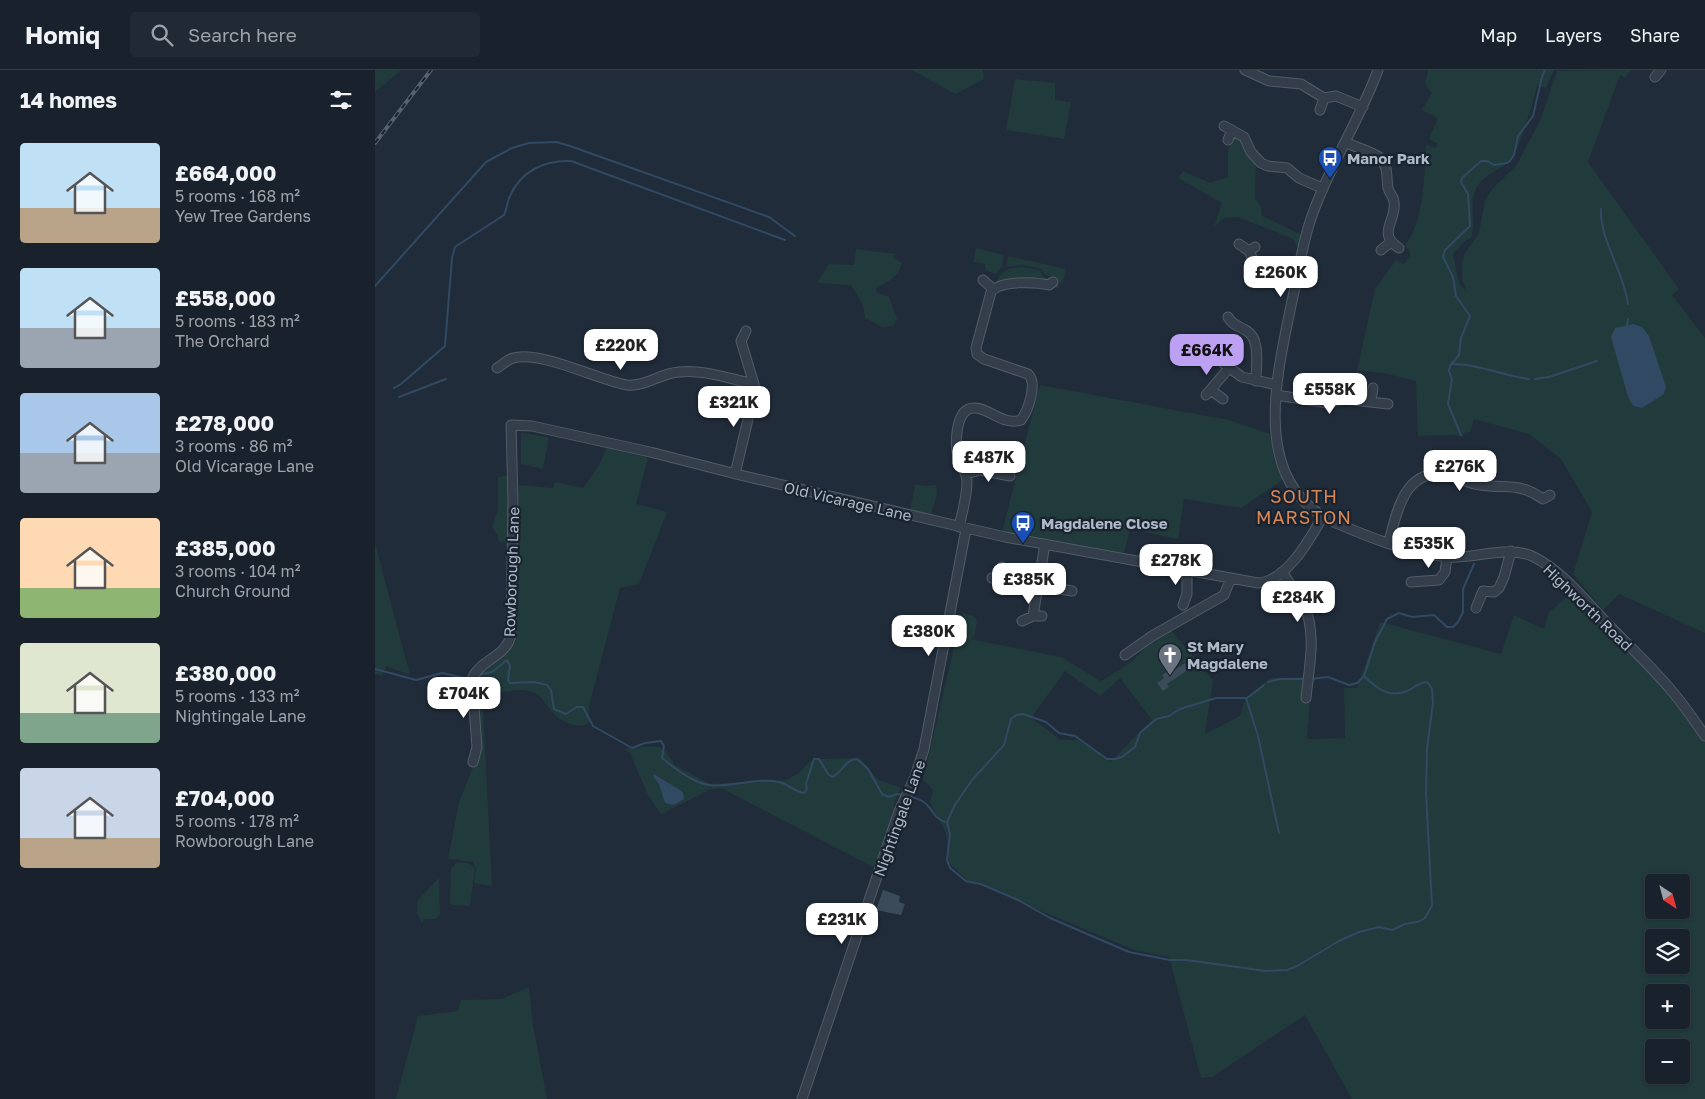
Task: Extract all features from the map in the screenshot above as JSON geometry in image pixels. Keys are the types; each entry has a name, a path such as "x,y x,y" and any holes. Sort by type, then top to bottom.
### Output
{"street":[{"path":"1245,70 1269,81 1301,84 1325,98 1336,96 1363,107"},
{"name":"Highworth Road","path":"1378,70 1363,107 1323,188 1308,228 1276,395 1277,440 1284,472 1296,495 1323,516 1389,542 1416,551 1447,557 1511,551 1536,558 1567,582 1666,684 1705,736"},
{"path":"1320,110 1325,98"},
{"path":"1228,140 1228,128 1244,137 1251,152 1261,163 1268,166 1287,168 1299,178 1323,188"},
{"path":"1345,142 1375,155 1384,163 1388,188 1394,203 1388,228 1391,242 1399,248"},
{"path":"1381,250 1391,242"},
{"path":"1239,244 1252,249 1256,266 1265,274 1283,273 1298,276"},
{"path":"983,280 993,289"},
{"path":"993,289 1027,283 1049,285 1053,282"},
{"path":"962,528 967,474 960,462 957,451 959,427 964,412 975,408 994,417 1019,421 1025,415 1032,386 1032,378 1028,374 984,359 977,354 976,348 993,289"},
{"path":"1228,323 1248,332 1253,337 1256,353 1256,381"},
{"path":"735,474 753,401 754,384 741,341 746,331"},
{"path":"497,368 513,358 526,357 557,363 629,385 644,383 670,373 688,372 754,384"},
{"path":"1223,399 1208,392 1226,366 1242,376 1277,385"},
{"path":"1371,401 1373,388"},
{"path":"1276,395 1328,403 1345,399 1388,404"},
{"name":"Old Vicarage Lane","path":"511,424 532,426 962,528 1097,556 1261,583 1273,579 1299,555 1323,516"},
{"name":"Rowborough Lane","path":"473,762 477,747 473,677 503,651 510,642 511,635 513,500 511,424"},
{"path":"967,474 979,470 1010,476"},
{"path":"1389,542 1395,515 1405,492 1419,480 1429,475 1444,474 1473,484 1521,487 1545,500"},
{"name":"Nightingale Lane","path":"802,1099 906,795 915,777 924,749 962,528"},
{"path":"1033,616 1045,544"},
{"path":"1476,608 1483,591 1494,592 1501,586 1511,551"},
{"path":"1411,582 1439,580 1445,572 1447,557"},
{"path":"1002,567 996,578 1072,591"},
{"path":"1183,605 1187,594 1187,570"},
{"path":"1282,572 1301,600 1309,618 1309,678 1306,698"},
{"path":"1125,655 1151,636 1224,594 1231,578"},
{"path":"1022,621 1033,616 1043,616"}],"green space":[{"path":"375,70 401,70 375,92"},
{"path":"912,70 983,70 984,79 955,94"},
{"path":"1428,70 1554,70 1546,88 1537,86 1533,103 1513,157 1481,182 1475,192 1471,238 1465,241 1453,254 1459,283 1467,292 1462,279 1462,263 1465,253 1479,233 1485,200 1492,189 1516,166 1540,121 1557,71 1632,70 1625,78 1620,75 1588,162 1679,289 1672,295 1705,338 1705,633 1619,594 1603,610 1573,574 1592,512 1561,459 1529,434 1474,419 1470,432 1464,433 1463,437 1453,435 1418,436 1416,381 1388,374 1357,370 1375,289 1396,260 1404,264 1410,255 1409,249 1404,246 1411,236 1420,212 1426,144 1435,148 1438,144 1429,139 1438,118 1422,110 1432,93 1425,85"},
{"path":"1015,79 1055,83 1055,100 1071,102 1064,139 1006,130"},
{"path":"1234,137 1240,138 1256,162 1255,198 1261,206 1262,216 1302,235 1299,250 1293,239 1238,217 1224,218 1214,227 1222,203 1178,178 1183,171 1210,183 1228,177 1228,149"},
{"path":"976,248 1004,255 1002,267 996,274 985,270 985,264 973,262"},
{"path":"856,249 895,254 893,257 902,263 898,272 892,278 876,288 876,292 889,297 897,319 893,326 883,327 865,318 863,305 851,285 817,283 829,264 854,265"},
{"path":"1008,256 1066,269 1062,285 1055,277 1046,275 1040,268 1021,265 1006,267"},
{"path":"1024,267 1039,270 1044,277 1052,279 1056,282 1060,289 1052,287 1051,279 996,284 1000,275 1006,270"},
{"path":"1040,385 1229,420 1270,434 1274,459 1284,479 1241,508 1184,499 1178,539 1130,529 1124,553 1002,532"},
{"path":"521,433 549,437 543,469 521,464"},
{"path":"607,447 648,458 636,504 667,512 639,584 620,588 589,706 589,723 580,726 561,720 541,697 534,692 523,690 510,691 479,700 483,709 492,886 474,883 476,869 473,862 448,859 459,802 476,760 478,678 486,668 516,641 519,564 519,485 553,488 555,482 583,488 599,465"},
{"path":"509,475 508,543 499,542 492,527 498,509 498,477"},
{"path":"915,484 925,486 936,485 937,494 931,515 910,511"},
{"path":"375,543 410,675 386,666 382,676 375,674"},
{"path":"1573,592 1658,679 1705,742 1705,1099 1352,1099 1305,1015 1212,1077 1201,1078 1169,957 1134,950 1039,910 980,882 967,880 949,863 946,833 930,802 933,790 923,779 962,613 973,616 977,620 975,634 971,639 1061,657 1101,681 1130,663 1151,642 1171,630 1213,680 1205,734 1240,716 1245,699 1270,678 1312,677 1307,739 1345,738 1344,688 1357,688 1380,622 1501,654 1514,615 1544,629 1549,612","holes":["1065,671 1100,696 1120,678 1152,720 1111,761 1078,740 1061,740 1031,718"]},
{"path":"659,747 666,751 675,765 710,784 785,780 799,773 808,763 815,759 860,758 878,780 901,788 896,798 885,842 875,868 721,788 709,790 661,814 648,795 630,753 624,749"},
{"path":"457,862 468,863 475,868 470,906 452,905 450,902 451,869"},
{"path":"439,878 440,915 436,919 424,919 422,923 417,913 418,900"},
{"path":"529,987 533,1025 547,1099 396,1099 418,1016 458,1011 461,1000 502,999"}],"water":[{"path":"1633,324 1642,327 1649,336 1666,387 1664,394 1642,408 1633,406 1628,397 1611,337 1615,328"},
{"path":"654,774 683,792 684,799 674,805 665,803 659,784 653,776"}],"building":[{"name":"St Mary Magdalene","path":"1185,663 1189,669 1167,684 1169,687 1163,691 1157,683 1164,678 1162,675 1168,671 1172,672"},
{"path":"883,890 900,896 899,902 905,904 901,915 876,910"}],"waterway":[{"path":"1461,435 1448,404 1452,379 1449,371 1450,366 1459,355 1461,338 1470,316 1456,296 1453,277 1443,257 1445,250 1470,226 1468,194 1461,182 1462,178 1481,161 1487,161 1494,165 1510,161 1514,155 1518,136 1533,116 1545,70"},
{"path":"375,286 486,162 512,148 529,143 556,142 570,146 769,217 795,236"},
{"path":"394,388 445,346 452,258 455,247 504,215 510,196 520,180 543,165 571,161 785,240"},
{"path":"1601,209 1604,232 1622,280 1628,304"},
{"path":"1627,325 1628,319"},
{"path":"1535,379 1549,377 1597,361"},
{"path":"1453,364 1473,366 1529,379"},
{"path":"399,397 446,379"},
{"path":"1311,679 1328,677 1349,685 1357,683 1364,676 1375,642 1387,619 1399,613 1412,617 1434,615 1447,627 1453,627 1463,612 1463,589 1474,564"},
{"path":"478,675 492,672 507,660 510,666 508,680 510,683 534,682 547,685 551,690 554,709 566,714 577,707 583,707 593,726 632,748 645,743 661,741 664,746 662,758 684,774 703,784 718,786 770,781 782,783 804,793 807,789 806,784 814,759 819,759 832,777 849,761 857,759 868,769 882,794 889,797 897,794 902,795"},
{"path":"375,669 416,680 442,673 464,678 471,677"},
{"path":"947,822 950,834 947,860 950,868 966,881 981,884 1018,900 1050,918 1129,952 1170,960 1186,960 1266,971 1287,970 1359,932 1379,927 1392,930 1405,924 1418,922 1425,918 1432,906 1426,793 1427,748 1433,703 1432,689 1425,682 1407,691 1394,694 1388,693 1378,688 1364,676"},
{"path":"1268,682 1280,679 1306,679"},
{"path":"947,822 955,805 972,780 1004,745 1011,719 1016,715 1023,714 1046,722 1059,733 1075,736 1107,759 1115,759 1122,757 1135,747 1140,733 1156,719 1169,716 1180,709 1216,698 1247,698 1264,685"},
{"path":"1246,698 1258,736 1279,833"},
{"path":"909,796 928,805 937,817 947,822"}],"railway":[{"path":"375,143 431,70"}],"place":[{"name":"Manor Park","path":"1330,179"},
{"name":"Magdalene Close","path":"1023,544"},
{"name":"St Mary Magdalene","path":"1170,676"}],"district":[{"name":"SOUTH MARSTON","path":"1304,506"}]}
